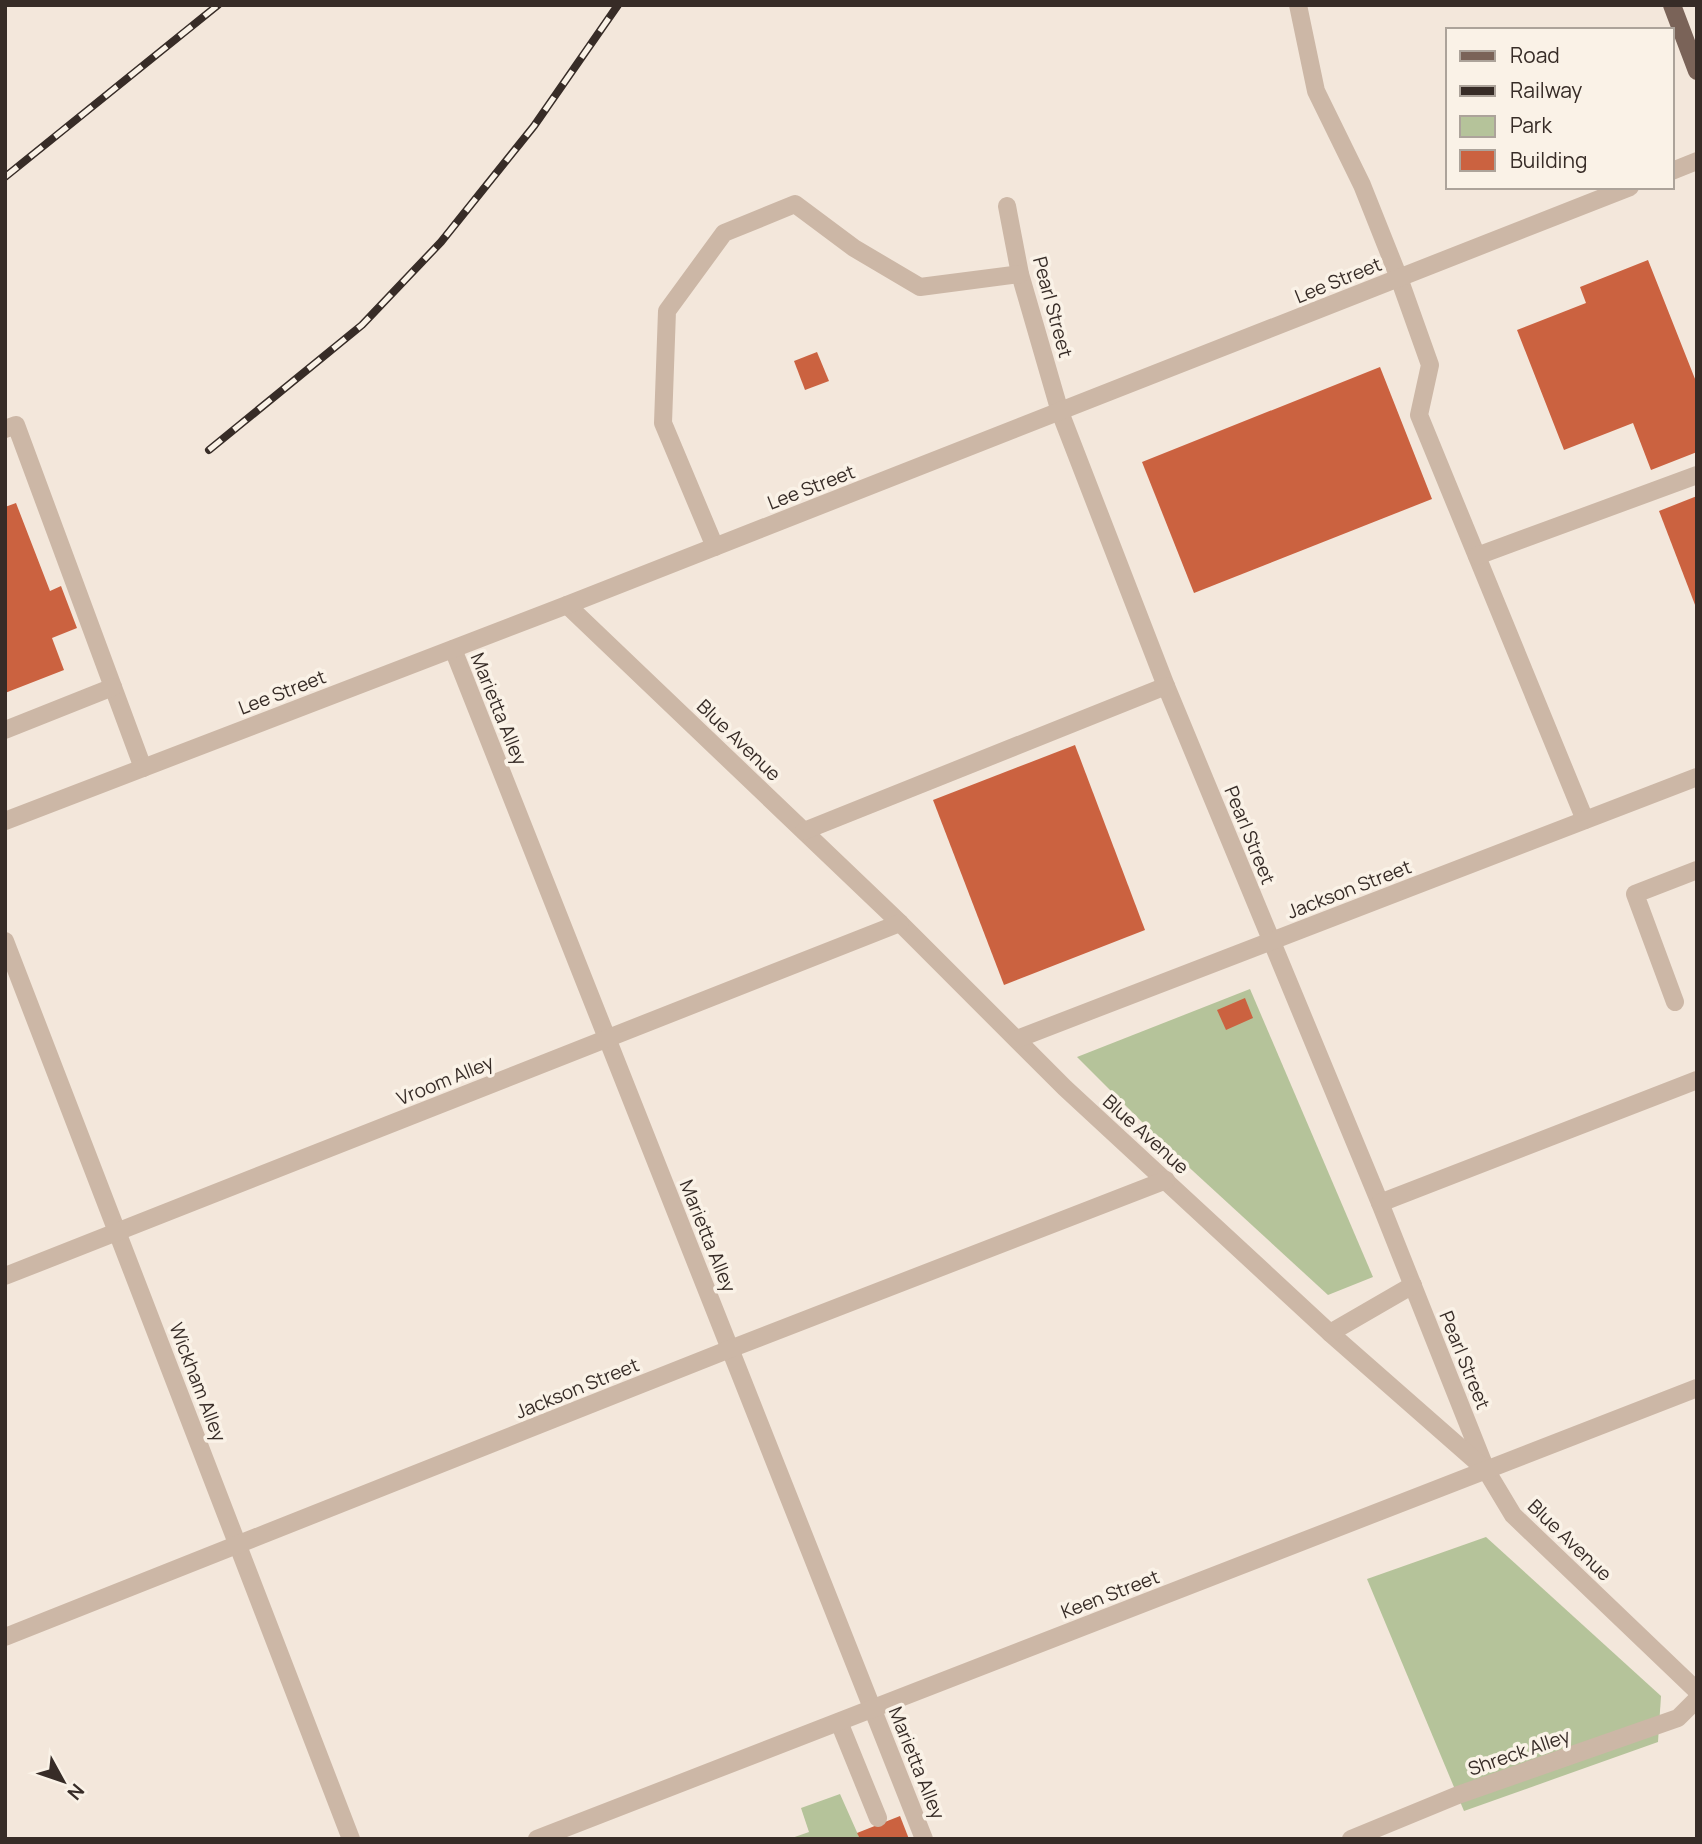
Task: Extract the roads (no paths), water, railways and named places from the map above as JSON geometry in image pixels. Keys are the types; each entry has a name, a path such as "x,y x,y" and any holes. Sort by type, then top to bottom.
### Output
{"main road":[{"path":"1672,5 1697,71"}],"street":[{"path":"1298,5 1316,91 1362,185 1430,365 1419,415 1585,820"},
{"path":"1674,169 1697,161"},
{"name":"Lee Street","path":"5,821 567,605 1625,189"},
{"path":"715,547 663,423 667,311 724,233 795,204 854,248 920,287 1020,274"},
{"name":"Pearl Street","path":"1007,206 1020,274 1060,412 1166,686 1380,1203 1486,1470"},
{"path":"5,429 16,425 143,768"},
{"path":"1477,556 1697,475"},
{"name":"Blue Avenue","path":"567,605 900,923 1065,1088 1330,1333 1486,1470 1513,1515 1697,1691"},
{"name":"Marietta Alley","path":"453,649 924,1839"},
{"path":"804,831 1166,686"},
{"path":"5,730 113,687"},
{"name":"Jackson Street","path":"1017,1039 1697,777"},
{"path":"1675,1002 1635,894 1697,870"},
{"name":"Vroom Alley","path":"5,1276 900,923"},
{"name":"Wickham Alley","path":"5,942 351,1839"},
{"path":"1380,1203 1697,1080"},
{"name":"Jackson Street","path":"5,1637 730,1349 1166,1180"},
{"path":"1330,1333 1413,1285"},
{"name":"Keen Street","path":"537,1839 1697,1388"},
{"name":"Shreck Alley","path":"1351,1839 1458,1795 1678,1718 1697,1699"},
{"path":"839,1721 878,1818"}],"railway":[{"path":"5,177 218,5"},
{"path":"209,450 362,325 441,242 534,126 618,5"}]}
